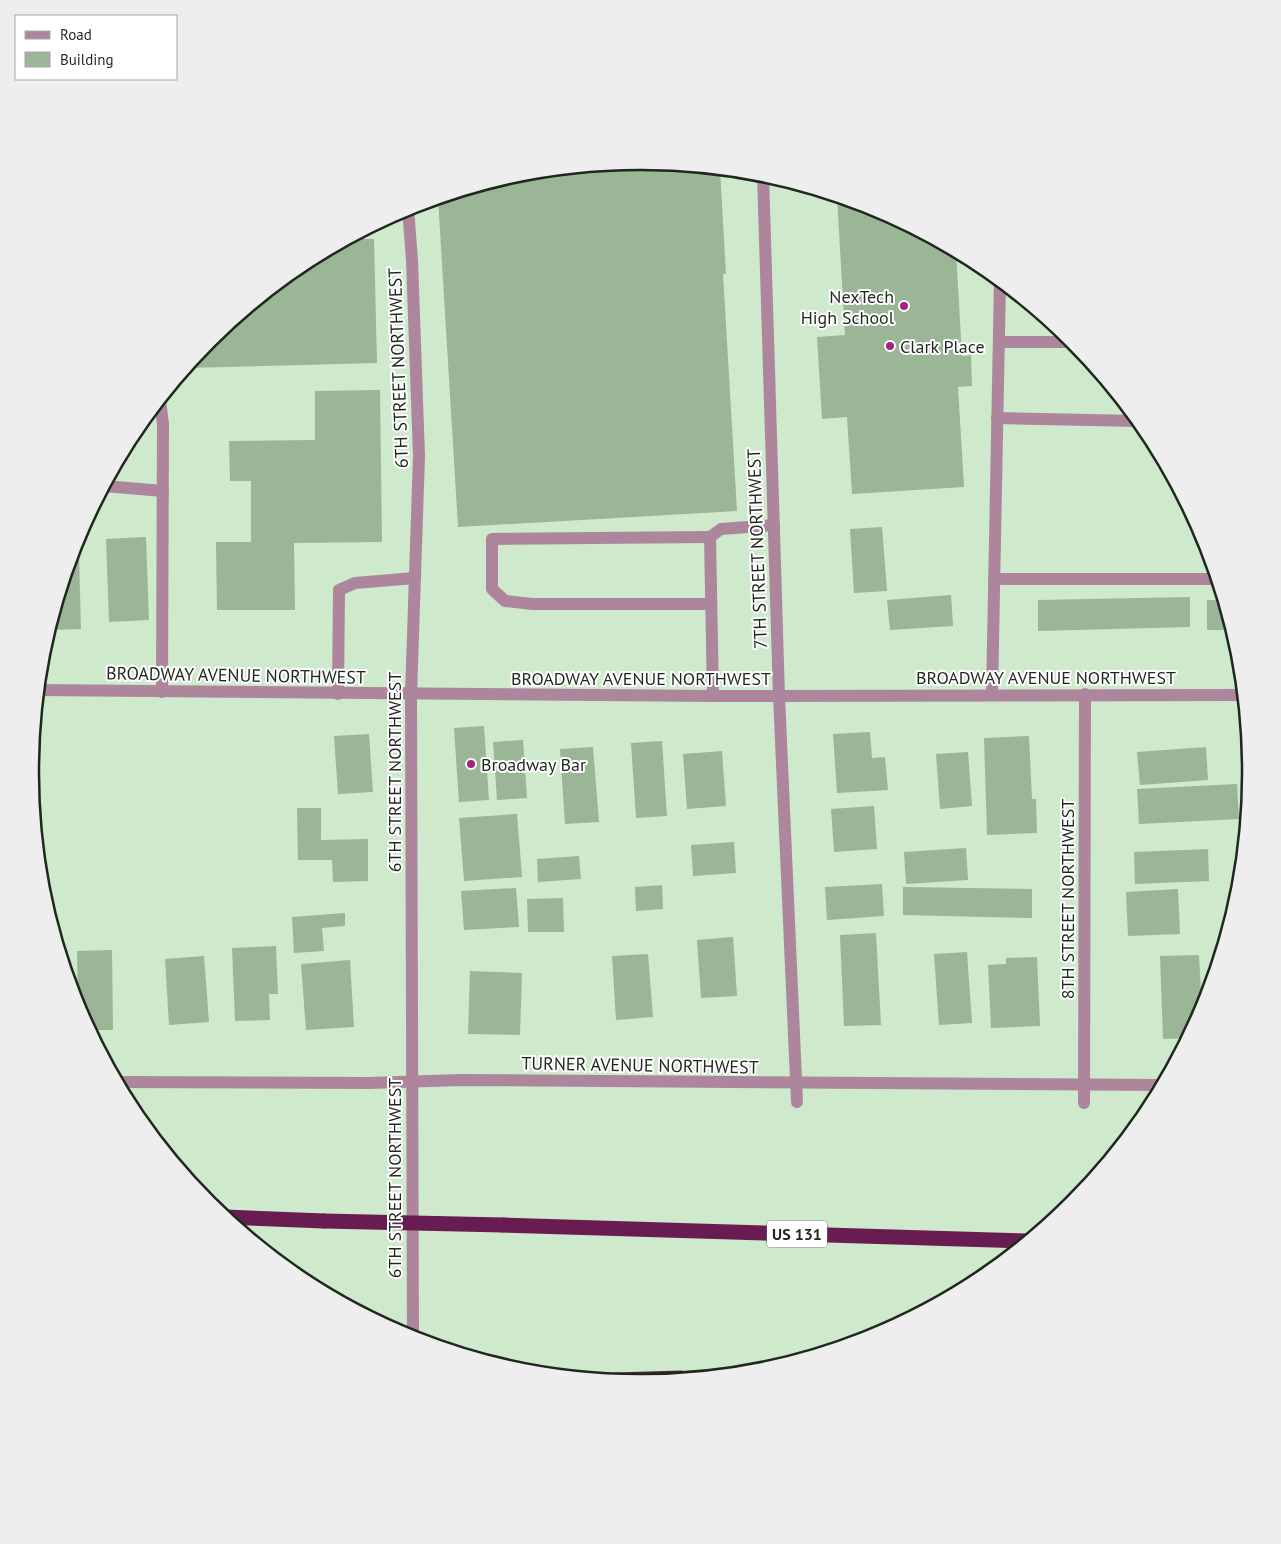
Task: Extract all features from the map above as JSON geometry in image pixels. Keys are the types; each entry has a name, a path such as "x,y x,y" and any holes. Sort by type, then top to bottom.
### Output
{"highway":[{"name":"US 131","path":"239,1219 1017,1241"}],"street":[{"name":"7TH STREET NORTHWEST","path":"764,183 779,696 797,1102"},
{"name":"6TH STREET NORTHWEST","path":"409,217 419,456 411,695 413,1329"},
{"path":"992,695 1000,290"},
{"path":"999,342 1062,342"},
{"path":"161,409 163,424 162,692"},
{"path":"997,418 1129,421"},
{"path":"111,487 163,491"},
{"path":"711,604 532,604 505,601 492,589 492,539 710,536 721,529 774,525"},
{"path":"710,536 713,696"},
{"path":"338,694 339,590 355,583 415,578"},
{"path":"994,579 1210,579"},
{"name":"BROADWAY AVENUE NORTHWEST","path":"44,690 411,695 1237,695"},
{"name":"8TH STREET NORTHWEST","path":"1084,1103 1085,694"},
{"name":"TURNER AVENUE NORTHWEST","path":"125,1082 411,1082 461,1080 797,1084 1154,1085"}],"building":[{"path":"640,170 720,175 726,274 723,274 737,511 458,527 438,205 485,191 562,175"},
{"name":"Clark Place","path":"837,203 907,232 957,261 962,356 971,355 972,386 958,387 964,487 852,494 847,417 822,419 817,337 845,335"},
{"path":"364,238 374,239 377,363 195,368 215,346 274,295 306,272"},
{"path":"380,390 382,542 294,543 295,610 217,610 216,542 251,542 251,481 230,481 229,441 315,440 315,391"},
{"path":"882,527 887,591 854,593 850,529"},
{"path":"146,537 149,620 109,622 106,539"},
{"path":"79,558 81,629 56,630"},
{"path":"951,595 953,626 890,630 887,600"},
{"path":"1190,597 1190,627 1038,631 1038,600"},
{"path":"1207,600 1217,600 1225,630 1207,630"},
{"name":"Broadway Bar","path":"484,726 489,800 459,802 454,728"},
{"path":"870,732 872,758 885,757 888,790 837,793 833,734"},
{"path":"369,734 373,792 338,794 334,736"},
{"path":"1029,736 1032,799 1036,799 1037,833 987,835 984,738"},
{"path":"523,740 527,798 497,800 493,742"},
{"path":"662,741 667,816 636,818 631,743"},
{"path":"593,747 599,822 565,824 560,749"},
{"path":"1206,747 1208,780 1140,785 1137,752"},
{"path":"722,751 726,806 687,809 683,754"},
{"path":"968,752 972,806 940,809 936,754"},
{"path":"1237,784 1239,819 1139,824 1137,789"},
{"path":"874,806 877,849 834,852 831,809"},
{"path":"297,808 321,808 321,840 368,839 368,881 333,882 332,860 298,860"},
{"path":"517,814 522,877 464,881 459,818"},
{"path":"734,842 736,873 693,876 691,845"},
{"path":"966,848 968,880 906,884 904,852"},
{"path":"1208,849 1209,881 1135,884 1134,852"},
{"path":"579,856 581,879 538,882 537,859"},
{"path":"882,884 884,916 827,920 825,887"},
{"path":"662,885 663,909 636,911 635,887"},
{"path":"903,887 1032,889 1032,918 903,915"},
{"path":"516,888 519,927 464,930 461,891"},
{"path":"1178,889 1180,934 1128,936 1126,892"},
{"path":"563,898 564,932 528,932 527,899"},
{"path":"345,913 345,926 322,928 324,951 294,953 292,917"},
{"path":"876,933 881,1025 844,1026 840,935"},
{"path":"733,937 737,996 701,998 697,940"},
{"path":"276,946 278,994 269,994 270,1020 235,1021 232,948"},
{"path":"112,950 113,1030 97,1030 78,982 77,951"},
{"path":"967,952 972,1023 939,1025 934,954"},
{"path":"648,954 653,1017 616,1020 612,956"},
{"path":"1199,955 1201,989 1180,1038 1163,1039 1160,956"},
{"path":"204,956 209,1022 169,1025 165,959"},
{"path":"1037,957 1040,1026 991,1028 988,965 1006,964 1006,958"},
{"path":"350,960 354,1027 306,1030 301,964"},
{"path":"470,971 522,973 520,1035 468,1034"}],"place":[{"name":"NexTech High School","path":"904,306"},
{"name":"Clark Place","path":"890,346"},
{"name":"Broadway Bar","path":"471,764"}]}
